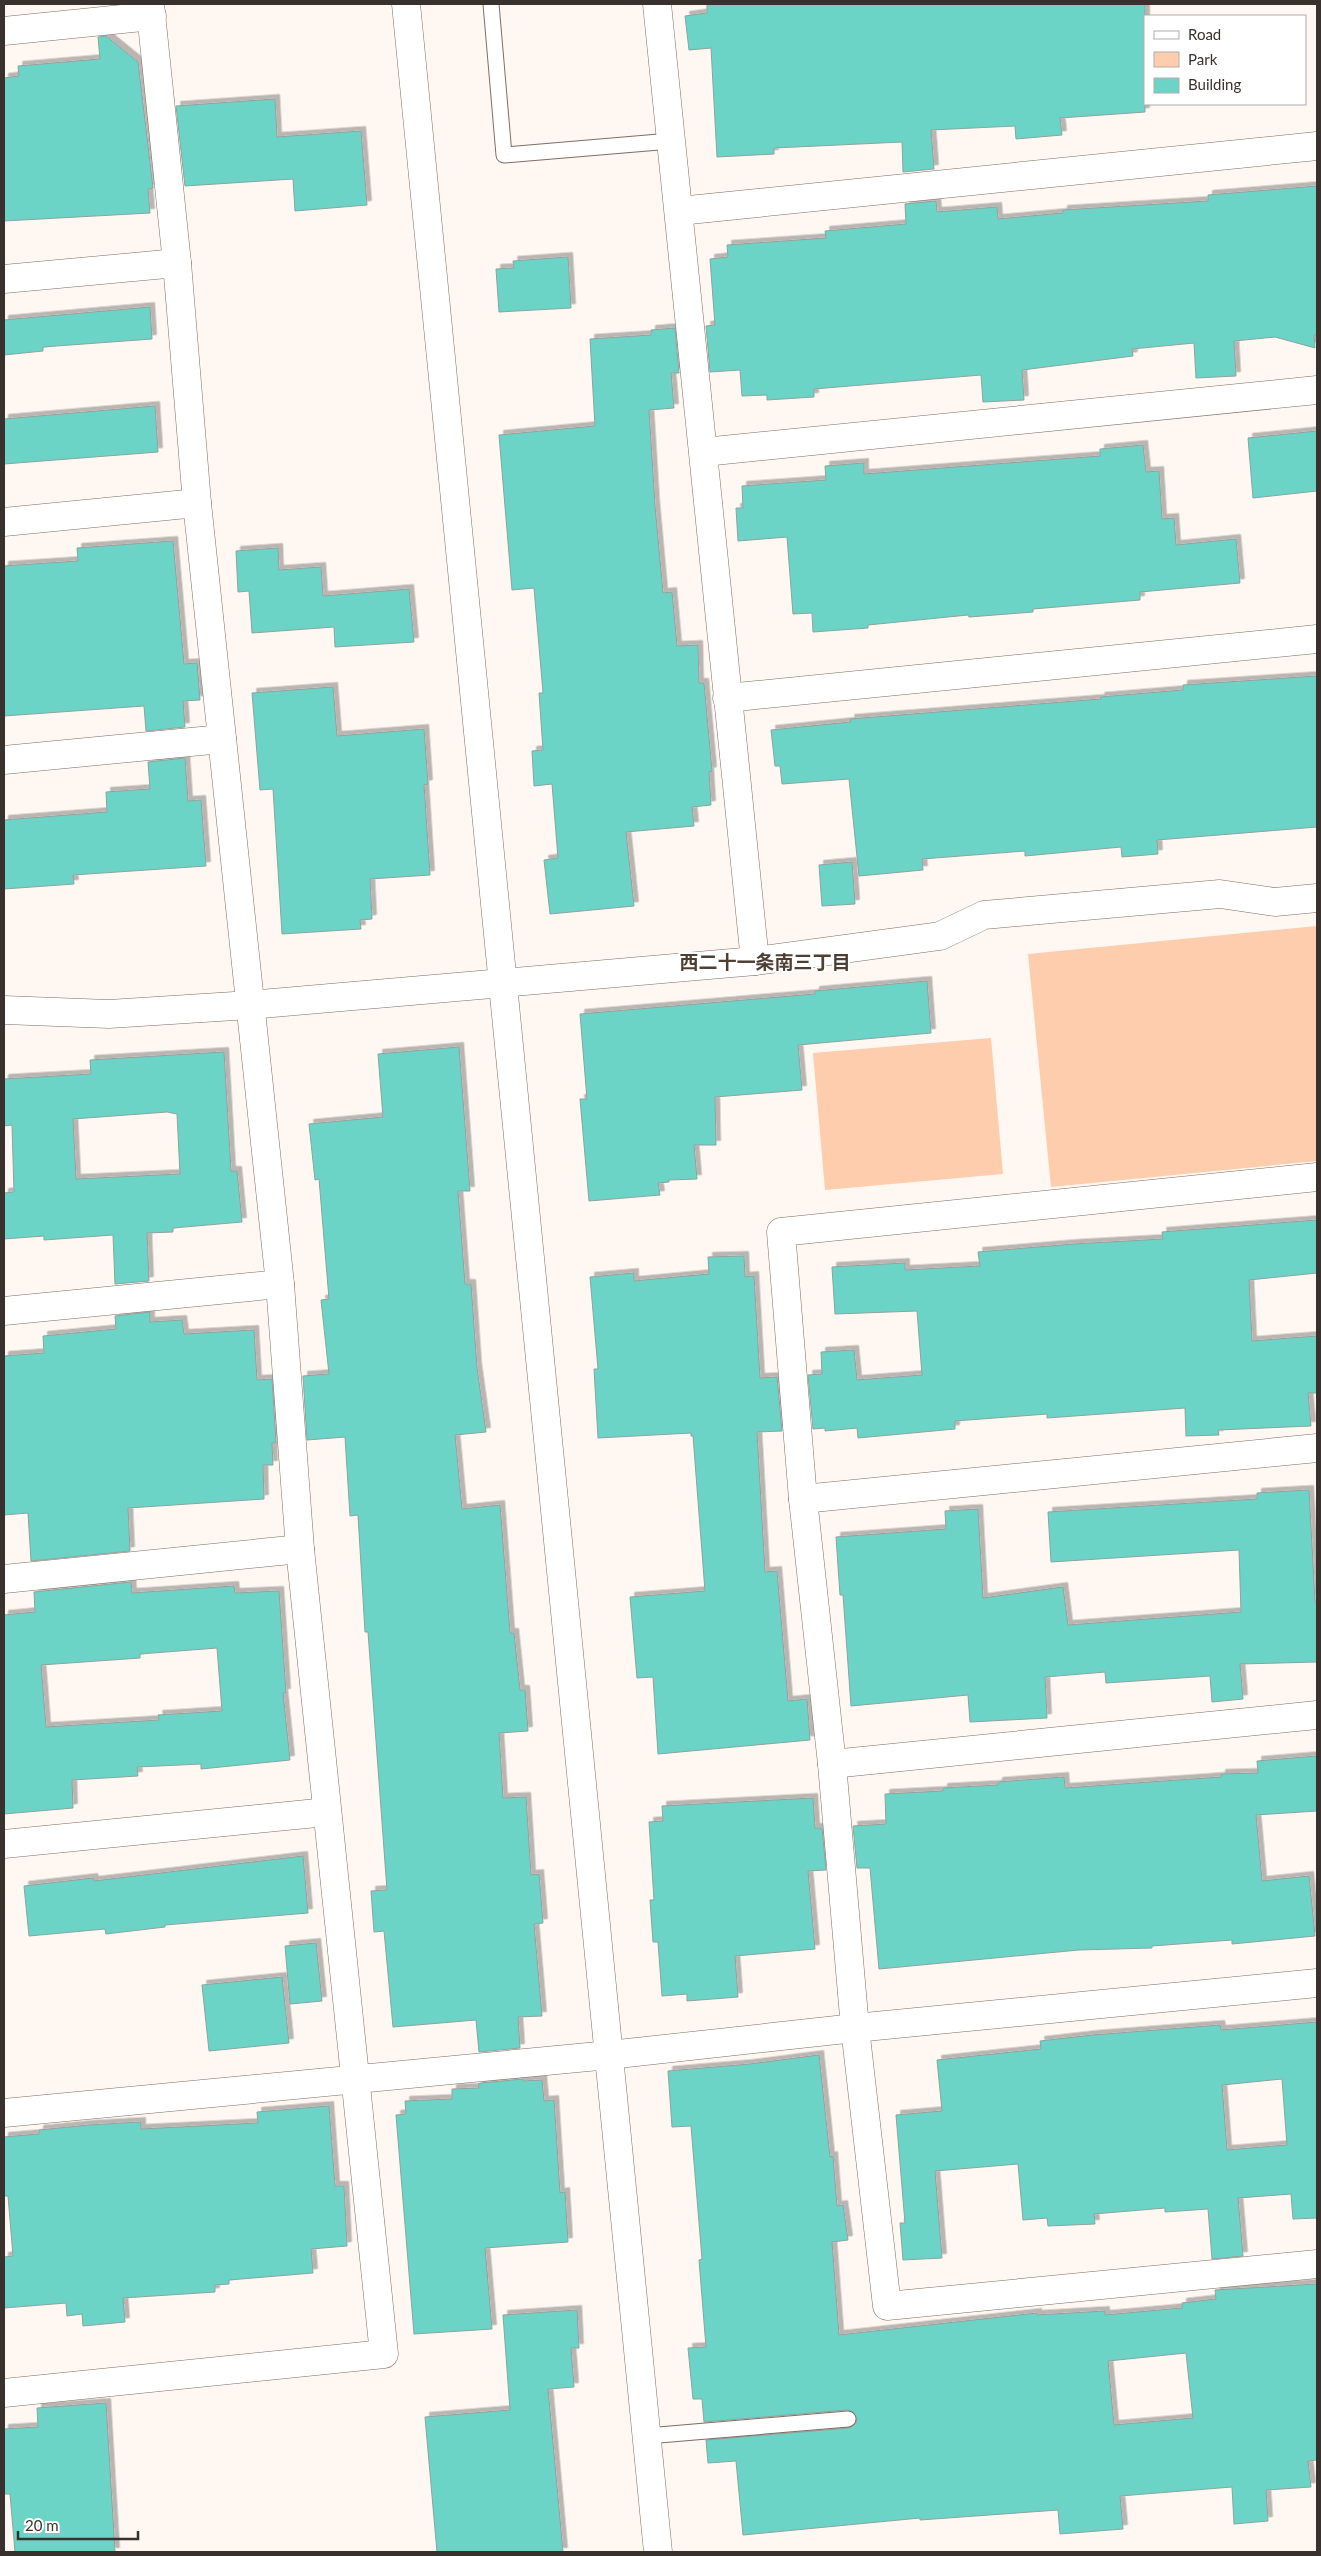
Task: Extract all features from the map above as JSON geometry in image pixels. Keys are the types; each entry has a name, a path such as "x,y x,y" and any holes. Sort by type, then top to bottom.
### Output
{"street":[{"path":"406,4 658,2552"},
{"path":"657,4 755,961"},
{"path":"4,31 151,10 197,503 280,1284 300,1549 384,2354 4,2393"},
{"path":"678,211 1317,146"},
{"path":"4,279 176,263"},
{"path":"704,452 1317,390"},
{"path":"4,522 197,503"},
{"path":"727,698 1317,640"},
{"path":"4,760 222,739"},
{"path":"4,1010 109,1014 250,1005 755,961 940,936 984,915 1220,894 1276,902 1317,898"},
{"path":"1317,1177 781,1232 803,1499 832,1764 855,2028 887,2306 1317,2264"},
{"path":"4,1311 280,1284"},
{"path":"803,1499 1317,1448"},
{"path":"4,1579 300,1549"},
{"path":"832,1764 1317,1715"},
{"path":"4,1844 327,1812"},
{"path":"4,2113 609,2055 855,2028 1317,1983"}],"lane":[{"path":"491,4 504,155 671,141"},
{"path":"647,2436 848,2419"}],"green space":[{"path":"1317,926 1317,1161 1051,1187 1028,954"},
{"path":"991,1038 1003,1174 825,1190 813,1053"}],"building":[{"path":"707,4 1145,4 1145,112 1060,118 1062,135 1016,139 1015,126 931,130 934,169 903,172 902,142 774,148 774,154 717,157 711,48 689,50 685,16 707,13"},
{"path":"106,36 138,62 153,188 148,189 150,213 4,221 4,78 19,76 18,66 100,59 98,37"},
{"path":"275,99 277,137 361,131 367,205 295,211 293,179 185,186 176,106"},
{"path":"1317,186 1317,335 1314,335 1315,348 1275,337 1234,341 1236,376 1196,378 1194,343 1132,349 1133,356 1022,370 1024,400 983,402 981,375 814,389 814,397 767,400 767,395 742,396 740,370 710,372 706,326 715,325 710,259 728,257 727,245 826,238 825,231 906,224 905,204 936,201 937,212 997,207 998,219 1063,213 1063,210 1208,201 1208,195"},
{"path":"568,257 571,308 499,312 496,269 514,268 513,261"},
{"path":"150,307 152,339 43,347 43,351 4,355 4,320"},
{"path":"675,328 679,373 671,373 674,408 649,410 655,506 663,593 672,592 677,646 698,645 699,683 704,683 712,771 709,772 711,805 692,807 694,826 626,832 634,906 550,914 544,860 558,858 552,784 534,786 532,751 543,750 539,693 543,693 534,588 512,590 499,435 595,426 590,339 651,335 651,330"},
{"path":"155,406 158,452 4,464 4,419"},
{"path":"1317,431 1317,491 1253,498 1248,438"},
{"path":"1143,445 1146,472 1159,471 1162,519 1174,518 1176,545 1236,539 1240,583 1140,592 1140,600 1033,609 1033,612 969,617 968,615 868,625 868,628 813,632 812,613 793,614 787,537 738,541 736,508 743,508 742,486 826,480 825,466 864,463 864,474 1100,456 1100,449"},
{"path":"173,541 184,664 197,663 200,700 183,701 185,727 146,731 144,706 4,716 4,566 78,561 77,548"},
{"path":"278,548 279,570 321,567 323,596 409,589 414,642 335,647 334,627 252,633 249,591 238,592 236,551"},
{"path":"1317,676 1317,827 1157,840 1158,854 1122,857 1121,847 1025,856 1025,851 922,859 923,870 859,876 849,779 782,784 780,766 775,766 771,730 851,722 850,719 1101,699 1100,697 1183,690 1183,685"},
{"path":"333,687 337,736 424,729 428,784 424,785 430,875 370,879 372,919 360,920 361,929 282,934 273,789 260,790 252,693"},
{"path":"185,758 188,801 201,800 206,866 73,875 74,884 4,889 4,820 107,812 106,792 150,789 148,762"},
{"path":"852,862 855,904 822,906 819,865"},
{"path":"927,981 931,1033 798,1045 802,1090 715,1097 716,1145 694,1145 697,1179 669,1180 669,1182 658,1183 660,1195 589,1201 580,1099 587,1099 580,1014 815,994 815,991"},
{"path":"459,1047 470,1191 458,1191 465,1284 471,1284 477,1368 486,1432 455,1435 462,1509 500,1505 510,1633 514,1633 520,1690 525,1690 528,1731 499,1733 503,1798 526,1797 531,1875 539,1874 543,1923 534,1924 542,2016 518,2017 520,2048 479,2052 476,2020 393,2027 384,1931 374,1932 371,1891 387,1890 368,1632 365,1632 358,1515 350,1516 345,1437 307,1440 303,1376 329,1374 321,1300 329,1299 319,1179 315,1180 309,1124 383,1117 378,1054"},
{"path":"224,1052 231,1171 237,1171 242,1222 173,1228 173,1232 147,1233 149,1281 115,1284 113,1235 44,1240 44,1236 4,1239 4,1193 14,1192 12,1125 4,1126 4,1079 91,1074 90,1060","holes":["167,1112 177,1114 180,1174 76,1179 73,1119"]},
{"path":"1317,1220 1317,1273 1249,1280 1252,1341 1317,1336 1317,1393 1308,1393 1311,1426 1218,1430 1219,1435 1186,1436 1185,1408 1047,1418 1047,1414 955,1421 955,1429 858,1438 857,1428 825,1431 825,1428 813,1429 808,1375 822,1374 821,1352 854,1350 857,1380 922,1375 917,1311 835,1314 832,1267 905,1263 905,1270 980,1266 978,1252 1163,1239 1162,1232"},
{"path":"744,1256 745,1277 754,1276 760,1378 777,1377 782,1431 757,1432 765,1572 777,1571 788,1701 807,1699 810,1740 658,1754 653,1677 637,1678 630,1597 705,1591 693,1436 691,1436 691,1433 598,1438 594,1369 598,1369 590,1277 634,1273 634,1281 709,1274 708,1257"},
{"path":"150,1312 150,1322 182,1320 184,1334 254,1330 257,1380 272,1379 276,1443 272,1443 273,1465 263,1465 264,1499 128,1508 130,1551 31,1561 28,1513 4,1515 4,1356 44,1353 43,1336 116,1329 115,1316"},
{"path":"1309,1490 1315,1602 1317,1602 1317,1662 1240,1664 1243,1699 1212,1702 1210,1676 1106,1683 1105,1672 1045,1677 1047,1718 970,1722 968,1695 851,1706 843,1595 840,1595 836,1537 946,1529 945,1511 978,1509 983,1598 1063,1587 1068,1625 1241,1612 1239,1550 1051,1562 1048,1512 1257,1499 1257,1493"},
{"path":"131,1582 132,1593 234,1586 235,1593 279,1591 286,1693 283,1693 290,1760 201,1769 201,1764 137,1767 138,1776 72,1780 73,1808 4,1814 4,1615 35,1612 34,1592","holes":["217,1648 222,1711 158,1715 159,1720 46,1727 41,1665 140,1658 140,1654"]},
{"path":"1317,1756 1317,1811 1256,1815 1262,1881 1309,1876 1315,1936 1232,1944 1232,1940 1152,1946 1152,1948 1079,1950 879,1969 870,1868 857,1868 853,1826 886,1824 885,1794 943,1791 943,1788 998,1785 998,1782 1064,1777 1065,1788 1221,1777 1221,1774 1258,1773 1257,1761"},
{"path":"813,1798 815,1828 822,1828 826,1870 808,1871 815,1949 735,1956 738,1997 687,2001 687,1994 662,1996 658,1942 653,1942 650,1900 654,1900 649,1822 663,1821 662,1806"},
{"path":"303,1856 308,1913 165,1925 165,1927 106,1934 105,1929 29,1936 24,1886 93,1878 94,1881"},
{"path":"316,1943 322,2001 290,2004 285,1946"},
{"path":"282,1977 289,2043 209,2051 202,1985"},
{"path":"1317,2022 1317,2218 1293,2219 1291,2194 1238,2198 1243,2256 1212,2259 1208,2209 1165,2212 1165,2208 1094,2214 1095,2224 1048,2226 1047,2218 1023,2220 1018,2164 935,2171 942,2258 903,2260 900,2223 905,2223 896,2115 942,2111 937,2060 1041,2049 1040,2041 1093,2035 1220,2025 1221,2030","holes":["1282,2079 1287,2145 1227,2150 1222,2085"]},
{"path":"819,2055 830,2157 833,2156 837,2206 843,2205 848,2240 832,2242 839,2335 1037,2313 1037,2315 1105,2311 1105,2315 1182,2308 1182,2303 1216,2299 1215,2290 1317,2284 1317,2460 1308,2461 1311,2487 1266,2490 1268,2521 1234,2524 1232,2487 1120,2496 1123,2529 1060,2534 1058,2510 920,2520 920,2518 743,2535 736,2461 708,2463 706,2440 849,2428 856,2423 857,2418 852,2411 847,2410 704,2422 702,2399 693,2399 688,2348 706,2347 699,2260 702,2259 691,2126 672,2127 668,2071 750,2064","holes":["1186,2353 1193,2418 1114,2425 1108,2361"]},
{"path":"523,2079 523,2081 542,2080 544,2101 554,2100 560,2193 565,2192 568,2242 485,2248 492,2329 414,2334 396,2115 406,2114 405,2101 452,2099 452,2089 479,2088 478,2084 481,2083"},
{"path":"329,2106 335,2186 344,2186 347,2246 311,2249 313,2273 229,2280 229,2284 215,2285 215,2292 123,2298 125,2322 83,2326 82,2314 67,2316 66,2303 4,2308 4,2257 13,2256 8,2196 4,2196 4,2137 39,2134 39,2130 141,2122 141,2129 258,2123 257,2112"},
{"path":"577,2310 579,2348 571,2348 574,2387 548,2389 563,2552 437,2552 425,2417 510,2410 503,2315"},
{"path":"106,2403 115,2552 15,2552 10,2494 4,2494 4,2429 38,2427 37,2408"}],"district":[{"name":"西二十一条南三丁目","path":"765,962"}]}
